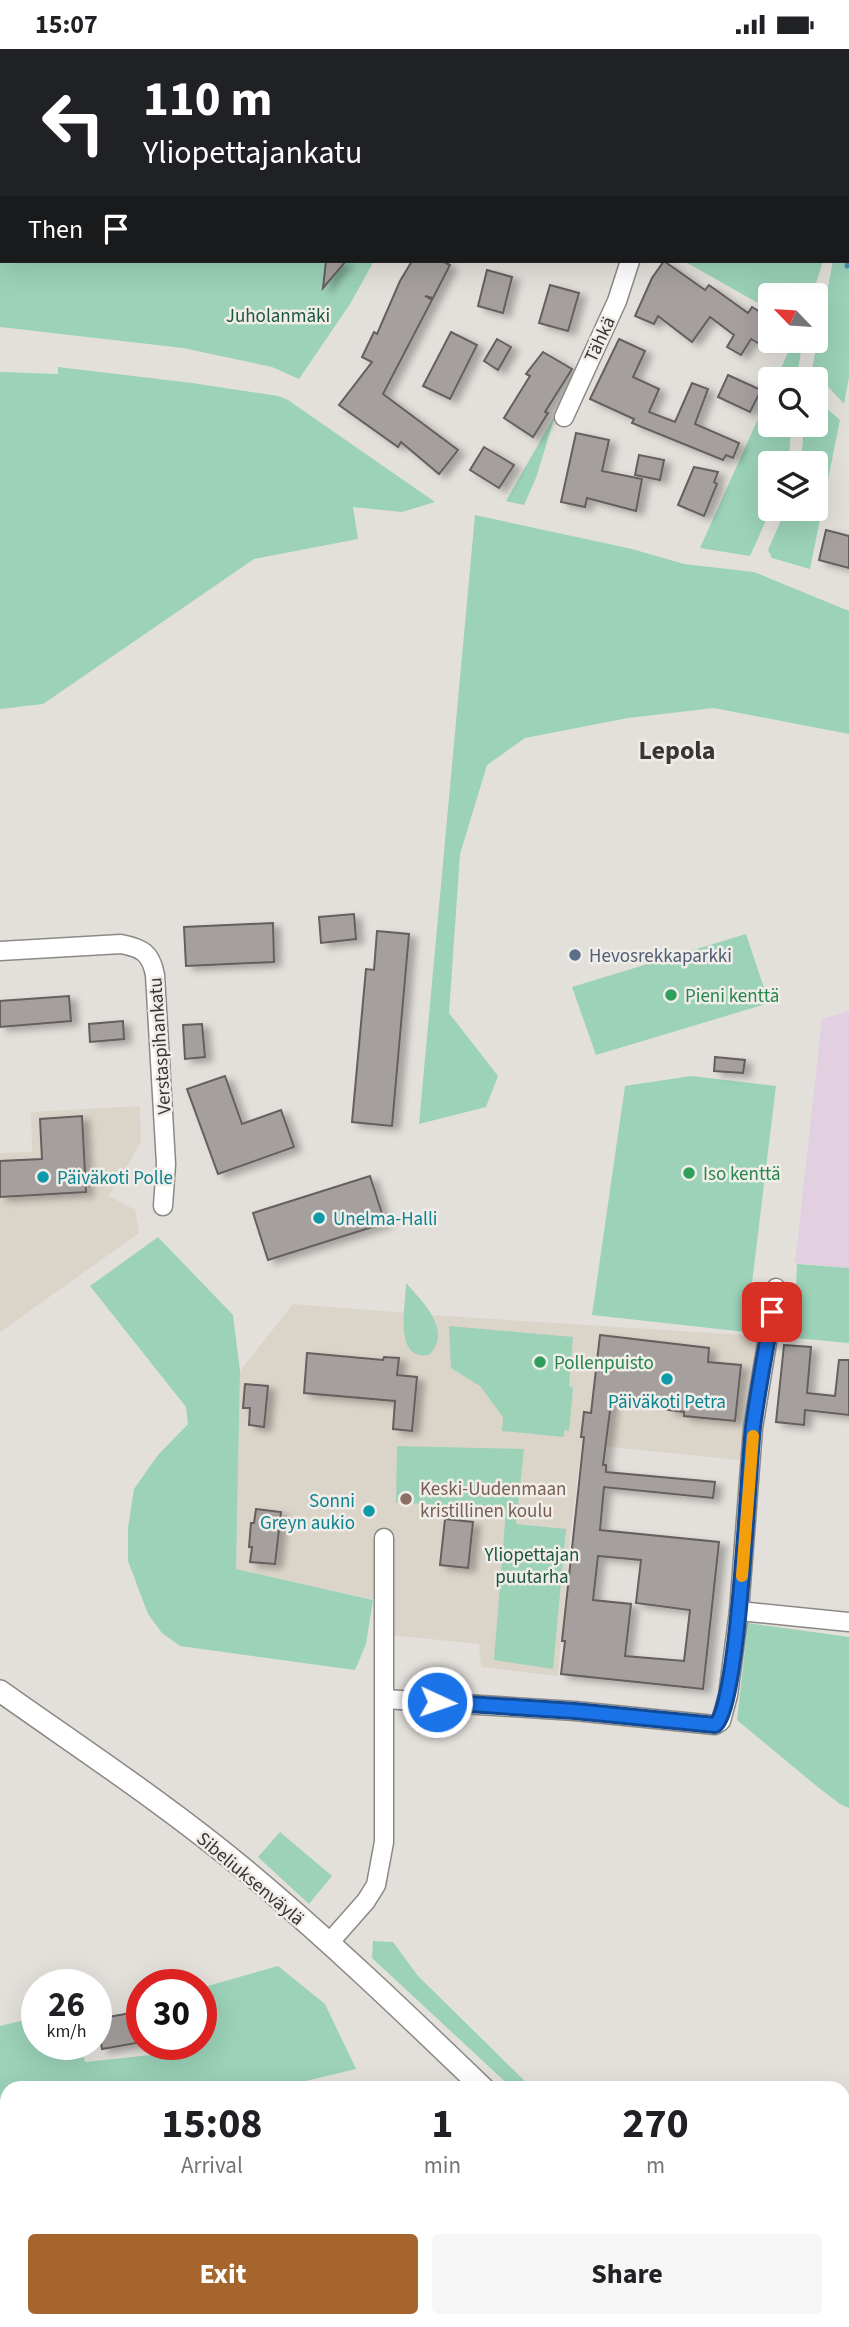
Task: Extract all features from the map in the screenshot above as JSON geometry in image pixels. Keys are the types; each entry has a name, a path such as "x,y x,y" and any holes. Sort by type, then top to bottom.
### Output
{"main road":[{"name":"Sibeliuksenväylä","path":"0,1691 129,1781 234,1861 329,1943 476,2081"}],"street":[{"name":"Tähkä","path":"564,417 617,301 630,263"},
{"name":"Verstaspihankatu","path":"0,951 121,944 138,947 148,953 155,975 166,1164 163,1206"},
{"path":"385,1699 575,1711 715,1725 721,1721 728,1695 738,1611 753,1428 776,1289"},
{"path":"329,1943 366,1901 376,1885 384,1842 384,1538"},
{"path":"738,1611 849,1622"}],"shaded area":[{"path":"849,1011 849,1268 795,1263 822,1019"},
{"path":"140,1106 141,1142 109,1196 135,1210 139,1233 0,1332 0,1153 32,1152 31,1112"},
{"name":"Keski-Uudenmaan kristillinen koulu","path":"293,1304 760,1336 748,1461 582,1444 570,1537 558,1676 481,1667 479,1644 390,1635 385,1602 236,1569 240,1371"}],"green space":[{"name":"Juholanmäki","path":"0,263 373,263 350,304 299,379 272,367 183,348 0,327"},
{"path":"688,263 822,263 816,283 758,283 758,303"},
{"path":"833,263 849,263 849,377 844,404 828,386 828,367 812,367 815,353 828,353 828,287"},
{"path":"788,353 801,353 798,367 782,367"},
{"path":"58,367 278,396 288,400 435,502 402,512 353,507 358,539 254,559 43,704 0,709 0,372 58,374"},
{"path":"828,410 840,420 828,480 828,451 802,451 803,437 828,437"},
{"path":"556,413 536,478 524,505 506,501"},
{"path":"758,419 758,437 790,437 790,451 758,451 758,521 766,521 750,556 700,548"},
{"path":"475,515 632,549 684,564 754,572 849,611 849,734 714,708 628,718 525,738 487,765 460,854 449,1013 498,1076 486,1107 419,1124"},
{"path":"781,521 820,521 810,569 772,558 768,550"},
{"name":"Pieni kenttä","path":"746,934 769,1003 596,1055 572,987"},
{"name":"Iso kenttä","path":"691,1076 776,1086 746,1332 592,1315 625,1086"},
{"path":"158,1237 233,1315 240,1371 236,1569 373,1600 366,1644 355,1670 180,1646 162,1633 148,1614 128,1561 128,1528 134,1489 158,1455 188,1424 186,1407 90,1286"},
{"path":"797,1264 849,1268 849,1343 794,1338"},
{"path":"406,1283 426,1307 437,1326 436,1346 429,1355 418,1355 410,1349 406,1341"},
{"name":"Pollenpuisto","path":"449,1326 573,1337 569,1386 573,1388 569,1431 564,1430 564,1437 502,1431 503,1417 480,1386 451,1368"},
{"name":"Yliopettajan puutarha","path":"397,1446 524,1449 516,1524 566,1529 553,1669 494,1660 506,1510 396,1502"},
{"path":"748,1623 849,1637 849,1808 819,1788 737,1720"},
{"path":"280,1832 332,1876 309,1904 258,1857"},
{"path":"373,1941 393,1942 418,1976 525,2081 504,2081 372,1958"},
{"path":"278,1966 325,2004 356,2069 305,2081 0,2081 0,2026 21,2021 21,2060 85,2062 112,2059 217,2060 217,1983"}],"building":[{"path":"326,263 344,263 323,288"},
{"path":"411,263 450,265 433,298 425,296 432,300 383,394 458,450 439,474 401,442 398,447 339,405 372,362 362,357 374,332 377,334"},
{"path":"663,263 667,263 705,290 709,285 748,313 752,307 758,311 758,343 751,339 741,355 727,347 734,335 710,317 692,342 658,316 654,324 635,316 652,278"},
{"path":"487,270 512,277 503,313 478,306"},
{"path":"550,285 579,293 568,331 539,323"},
{"path":"451,332 477,345 450,399 423,386"},
{"path":"497,339 511,347 498,370 484,361"},
{"path":"619,339 645,351 633,377 659,389 649,412 675,422 692,383 708,389 695,424 739,443 733,458 726,455 723,460 632,423 634,419 590,399"},
{"path":"543,352 572,369 533,437 504,418 530,376 526,374"},
{"path":"728,375 758,389 758,396 750,412 718,397"},
{"path":"576,433 609,440 602,471 642,479 636,511 587,498 585,507 561,502"},
{"path":"484,447 514,465 499,488 470,470"},
{"path":"639,455 664,460 660,480 635,475"},
{"path":"694,467 718,472 714,482 717,484 704,516 678,505"},
{"path":"826,530 849,536 849,568 819,560"},
{"path":"354,914 356,939 321,943 319,917"},
{"path":"273,923 274,962 186,966 184,927"},
{"path":"377,931 409,934 392,1126 352,1122 366,969 374,970"},
{"path":"69,996 71,1021 0,1027 0,1001"},
{"path":"123,1021 124,1039 90,1042 89,1024"},
{"path":"202,1024 205,1057 185,1059 183,1025"},
{"path":"715,1057 745,1060 743,1073 714,1071"},
{"path":"225,1076 242,1124 281,1110 294,1147 218,1174 187,1089"},
{"name":"Päiväkoti Polle","path":"82,1116 86,1192 0,1197 0,1161 42,1159 40,1119"},
{"name":"Unelma-Halli","path":"370,1176 385,1223 268,1260 253,1213"},
{"path":"600,1335 709,1348 708,1362 741,1365 735,1421 684,1416 684,1412 668,1410 669,1401 612,1395 603,1465 606,1465 606,1472 715,1482 713,1498 604,1487 600,1530 719,1542 703,1689 561,1674 565,1641 562,1641 584,1437 581,1437 584,1412 591,1413","holes":["598,1556 641,1560 636,1603 690,1610 684,1661 625,1656 631,1604 593,1600"]},
{"path":"784,1345 811,1347 807,1393 835,1396 839,1360 849,1360 849,1415 805,1410 804,1425 776,1422"},
{"path":"307,1353 383,1360 384,1357 399,1358 397,1375 417,1377 412,1431 393,1429 395,1401 304,1393"},
{"path":"245,1384 268,1386 264,1427 249,1425 250,1408 243,1408"},
{"path":"256,1509 281,1512 275,1564 250,1562 251,1523 254,1523"},
{"path":"445,1519 473,1522 468,1568 440,1565"},
{"path":"126,2014 126,2045 112,2047 112,2016"}],"slow traffic":[{"path":"742,1576 753,1436"}],"place":[{"name":"Hevosrekkaparkki","path":"575,955"},
{"name":"Pieni kenttä","path":"671,995"},
{"name":"Iso kenttä","path":"689,1173"},
{"name":"Päiväkoti Polle","path":"43,1177"},
{"name":"Unelma-Halli","path":"319,1218"},
{"name":"Pollenpuisto","path":"540,1362"},
{"name":"Päiväkoti Petra","path":"667,1379"},
{"name":"Keski-Uudenmaan kristillinen koulu","path":"406,1499"},
{"name":"Sonni Greyn aukio","path":"369,1511"}],"district":[{"name":"Lepola","path":"677,750"}],"route":[{"path":"437,1702 575,1711 715,1725 721,1721 728,1695 738,1611 753,1428 772,1312"}]}
